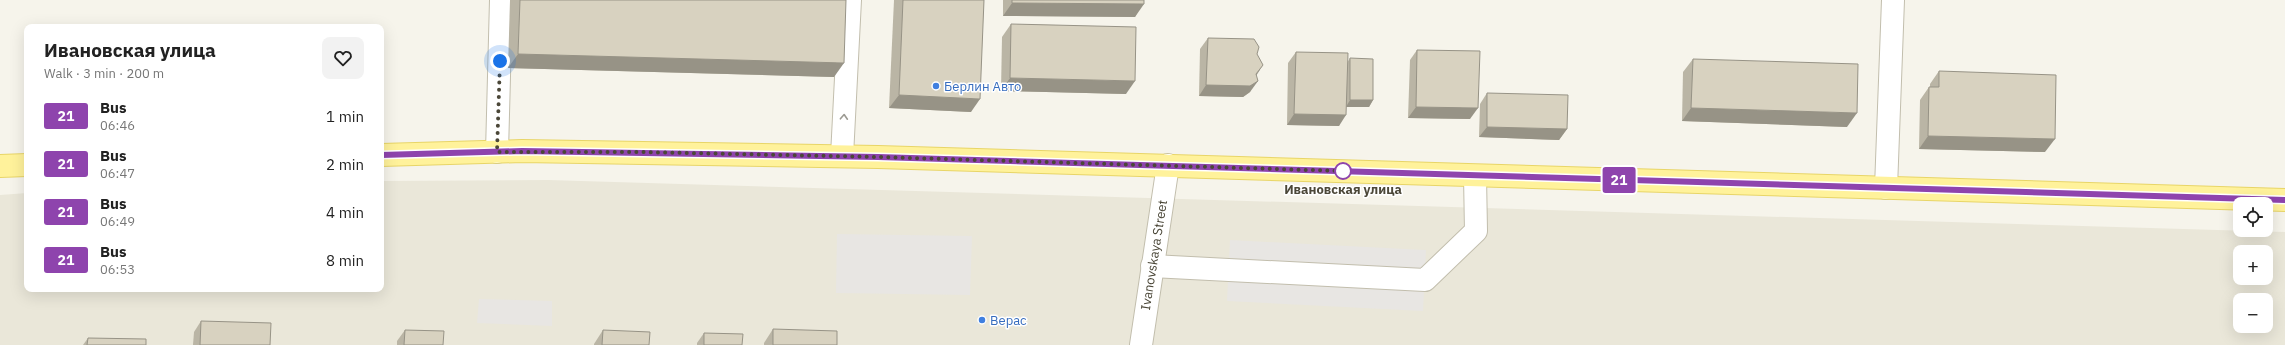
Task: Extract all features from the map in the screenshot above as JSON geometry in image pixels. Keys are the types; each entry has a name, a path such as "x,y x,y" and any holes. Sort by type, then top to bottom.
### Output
{"main road":[{"path":"384,155 497,152 842,156 2285,200"},
{"path":"0,166 24,165"}],"street":[{"path":"497,152 502,0"},
{"path":"842,156 850,0"},
{"path":"1886,188 1893,0"},
{"name":"Ivanovskaya Street","path":"1142,345 1152,266 1168,165"},
{"path":"1152,266 1425,280 1476,231 1475,176"}],"shaded area":[{"path":"548,180 2233,230 2233,237 2273,237 2273,232 2285,232 2285,345 0,345 0,195 24,193 24,292 384,292 384,181"},
{"path":"837,234 972,236 970,295 836,293"},
{"path":"1230,240 1426,250 1423,311 1227,301"},
{"path":"479,299 552,301 552,326 477,323"}],"building":[{"path":"520,0 846,0 844,63 518,54"},
{"path":"903,0 984,0 980,99 899,95"},
{"path":"1012,0 1144,0 1144,4 1012,3"},
{"path":"1011,24 1136,27 1135,81 1010,78"},
{"path":"1208,38 1254,39 1259,47 1257,54 1263,65 1256,74 1258,81 1250,86 1206,85"},
{"path":"1417,50 1480,51 1478,108 1416,107"},
{"path":"1296,52 1348,53 1346,115 1294,114"},
{"path":"1350,58 1373,59 1373,100 1350,100"},
{"path":"1693,59 1858,64 1857,113 1691,108"},
{"path":"1939,71 2056,75 2055,139 1928,136 1929,87 1939,87"},
{"path":"1487,93 1568,95 1567,129 1487,127"},
{"path":"201,321 271,323 270,345 200,345"},
{"path":"773,329 837,331 837,345 773,345"},
{"path":"405,330 444,331 443,345 404,345"},
{"path":"603,330 650,332 649,345 602,345"},
{"path":"704,333 743,334 742,345 704,345"},
{"path":"88,338 146,339 146,345 87,345"}],"bus line":[{"name":"21","path":"384,155 522,151 878,157 2285,200"}],"place":[{"name":"Берлин Авто","path":"936,86"},
{"name":"Ивановская улица","path":"1343,171"},
{"name":"Верас","path":"982,320"}],"route":[{"path":"500,61 497,152 639,152 878,157 1343,171"}]}
